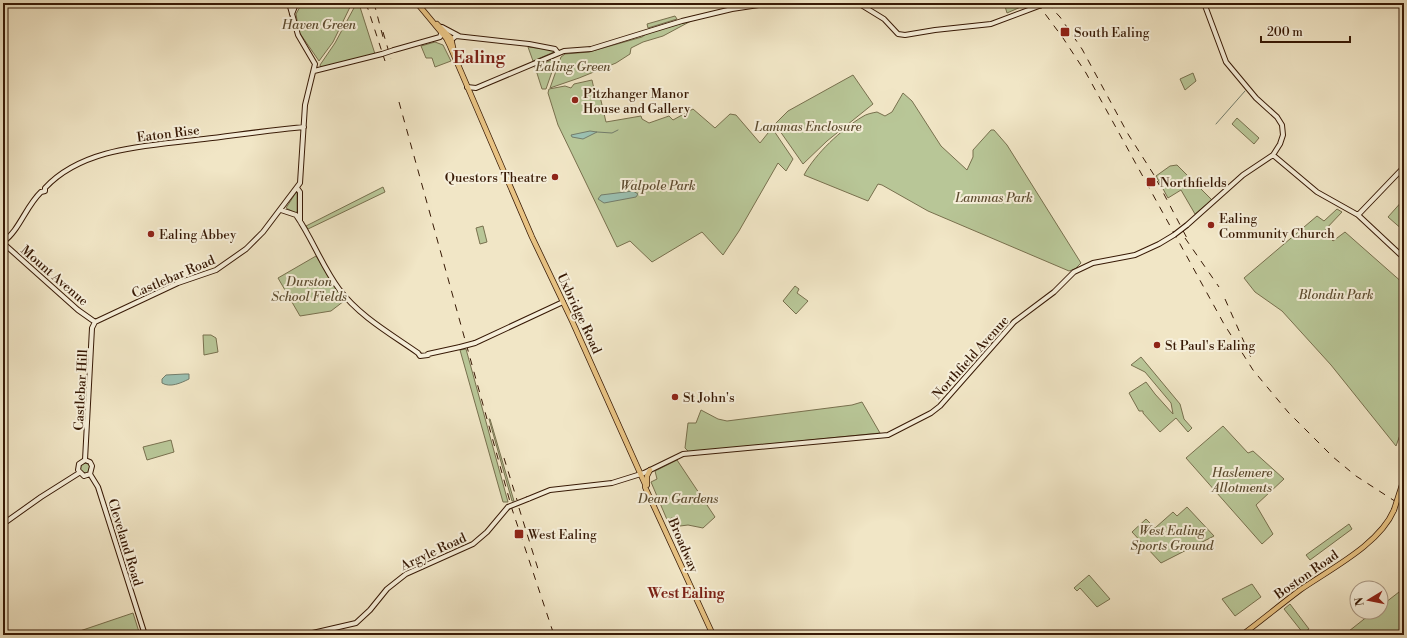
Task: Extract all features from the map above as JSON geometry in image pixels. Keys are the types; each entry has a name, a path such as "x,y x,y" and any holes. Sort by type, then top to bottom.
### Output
{"main road":[{"path":"292,14 296,4 289,3 292,14 298,35 312,58 314,68 350,62 438,38 442,33 441,27"},
{"path":"417,3 442,33 453,54"},
{"path":"467,87 476,88 558,53 569,50 591,49 682,21 732,9 772,3"},
{"path":"858,3 884,19 896,32 909,35 935,30 991,24 1049,3"},
{"path":"1204,3 1226,62 1256,98 1273,113 1280,123 1283,136 1273,155 1317,192 1358,215 1365,224 1404,258"},
{"path":"432,21 461,37"},
{"path":"441,27 451,38 454,48 453,54"},
{"path":"451,38 461,37 528,44 555,48 558,53"},
{"path":"438,38 446,42 453,54"},
{"path":"450,46 451,38"},
{"name":"Uxbridge Road","path":"453,54 498,162 640,474"},
{"name":"Castlebar Road","path":"95,322 178,284 208,274 222,266 256,240 281,210 300,183 302,173 306,94 314,68"},
{"path":"470,96 476,88"},
{"name":"Eaton Rise","path":"3,242 11,235 31,202 41,192 45,191 45,188 56,177 72,167 92,158 123,150 304,127"},
{"name":"Northfield Avenue","path":"506,508 550,490 609,484 650,470 683,454 884,436 892,434 931,413 940,406 1014,322 1054,292 1074,272 1093,263 1135,255 1159,244 1187,225 1243,175 1273,155"},
{"path":"1358,215 1404,167"},
{"path":"297,188 300,192 298,214 300,221 319,257 347,298 382,328 418,353 420,356 475,343 563,302"},
{"path":"281,210 298,214"},
{"name":"Mount Avenue","path":"3,242 78,310 95,322"},
{"name":"Castlebar Hill","path":"85,460 92,328 95,322"},
{"path":"79,473 78,464 85,460"},
{"name":"Cleveland Road","path":"85,460 90,462 92,466 90,474 98,487 145,635"},
{"path":"646,485 647,476 650,470"},
{"path":"79,473 84,476 90,474"},
{"path":"3,524 41,497 79,473"},
{"name":"Broadway","path":"640,474 713,635"},
{"name":"Boston Road","path":"1242,635 1300,591 1350,556 1382,528 1394,510 1403,483"},
{"name":"Argyle Road","path":"304,635 356,623 401,578 417,568 473,544 486,532 506,508"}],"green space":[{"name":"Haven Green","path":"302,3 352,3 333,42 319,61 299,32 296,14"},
{"path":"1004,3 1030,3 1007,13"},
{"name":"Haven Green","path":"355,6 360,7 375,54 321,68 320,65 335,43"},
{"path":"675,16 677,19 648,28 647,24"},
{"name":"Ealing Green","path":"691,21 663,36 643,42 631,48 630,54 616,63 550,88 561,57 565,54 589,52 642,37 649,32"},
{"path":"435,42 443,45 451,61 435,67 432,58 426,58 421,46"},
{"name":"Ealing Green","path":"528,47 554,50 554,52 533,61"},
{"name":"Ealing Green","path":"554,59 555,63 546,89 542,89 535,67"},
{"path":"1193,73 1196,81 1185,90 1180,79"},
{"name":"Lammas Enclosure","path":"853,75 873,104 827,141 803,164 775,124 788,111"},
{"name":"Walpole Park","path":"592,80 594,89 599,92 606,122 641,116 642,119 649,123 669,116 673,120 693,109 715,128 730,114 736,115 760,143 772,128 793,159 786,171 778,163 739,231 723,255 702,232 652,262 630,241 617,247 558,125 548,93 549,89 565,86 571,88 574,84"},
{"name":"Lammas Park","path":"903,93 912,101 941,146 967,170 973,157 973,150 991,130 994,130 1007,145 1081,263 1075,269 1069,271 928,211 882,185 878,184 868,201 804,175 822,151 846,128 867,114 877,112 885,116 892,112"},
{"path":"1237,118 1259,138 1254,144 1232,124"},
{"path":"1177,165 1212,200 1195,214 1181,190 1168,198 1156,176 1170,166"},
{"path":"383,187 385,192 308,229 306,226"},
{"path":"297,191 297,211 296,213 286,208"},
{"path":"1404,199 1404,231 1388,217"},
{"name":"Blondin Park","path":"1337,209 1342,212 1324,231 1333,241 1345,232 1404,284 1404,424 1396,446 1331,365 1282,311 1255,292 1244,278 1317,216 1324,221"},
{"path":"483,226 487,242 480,244 476,228"},
{"name":"Durston School Fields","path":"316,256 344,301 331,311 300,316 278,278"},
{"path":"795,286 799,289 797,293 808,301 796,314 783,301"},
{"path":"203,335 211,335 216,338 218,352 204,355"},
{"path":"466,349 508,502 503,502 460,350"},
{"path":"1141,357 1180,404 1184,419 1192,428 1188,432 1176,418 1160,432 1143,413 1143,411 1139,411 1129,393 1146,382 1173,414 1171,403 1145,372 1131,365"},
{"path":"862,402 880,433 689,452 685,448 688,423 696,423 701,410 718,419 727,421 852,405"},
{"path":"490,419 514,501 512,501"},
{"name":"Haslemere Allotments","path":"1223,426 1248,453 1253,451 1284,479 1256,505 1273,534 1262,544 1186,458"},
{"path":"171,440 174,452 147,460 143,447"},
{"name":"Dean Gardens","path":"677,460 715,517 703,528 688,525 680,526 676,518 671,518 668,522 651,482 657,479 655,471"},
{"path":"83,463 87,463 90,468 87,473 83,473 80,470 80,466"},
{"name":"West Ealing Sports Ground","path":"1187,507 1214,536 1161,563 1132,532 1146,519 1155,528 1173,512 1177,516"},
{"path":"1349,524 1352,529 1310,560 1306,555"},
{"path":"1089,575 1110,599 1097,607 1080,588 1077,591 1074,588"},
{"path":"1252,584 1261,597 1235,616 1222,599"},
{"path":"1399,592 1404,600 1404,631 1397,635 1344,635 1363,620 1389,620 1389,600"},
{"path":"1290,604 1309,629 1303,633 1284,609"},
{"path":"133,613 140,635 68,635"}],"shaded area":[{"path":"590,131 597,132 583,139 572,137 571,135"},
{"path":"633,191 638,194 636,197 604,203 598,199 601,195"},
{"path":"189,374 189,379 183,382 172,385 162,383 162,379 166,375"}],"waterway":[{"path":"1216,124 1245,91"},
{"path":"597,132 612,133 618,130"}],"railway":[{"path":"366,3 385,61"},
{"path":"374,3 383,37"},
{"path":"1037,3 1063,38 1086,73 1224,324 1253,370 1288,412 1333,457 1356,476 1404,507"},
{"path":"1047,3 1060,17 1082,49 1128,134 1154,175 1189,242"},
{"path":"383,32 391,59"},
{"path":"399,102 512,509 554,635"},
{"path":"1185,238 1219,287"},
{"path":"1225,299 1252,360"},
{"path":"504,458 517,500"},
{"path":"519,508 538,569"}],"place":[{"name":"South Ealing","path":"1065,32"},
{"name":"Pitzhanger Manor House and Gallery","path":"575,100"},
{"name":"Questors Theatre","path":"555,177"},
{"name":"Northfields","path":"1151,182"},
{"name":"Ealing Community Church","path":"1211,225"},
{"name":"Ealing Abbey","path":"151,234"},
{"name":"St Paul's Ealing","path":"1157,345"},
{"name":"St John's","path":"675,397"},
{"name":"West Ealing","path":"519,534"}],"district":[{"name":"Ealing","path":"479,57"},
{"name":"West Ealing","path":"686,593"}]}
